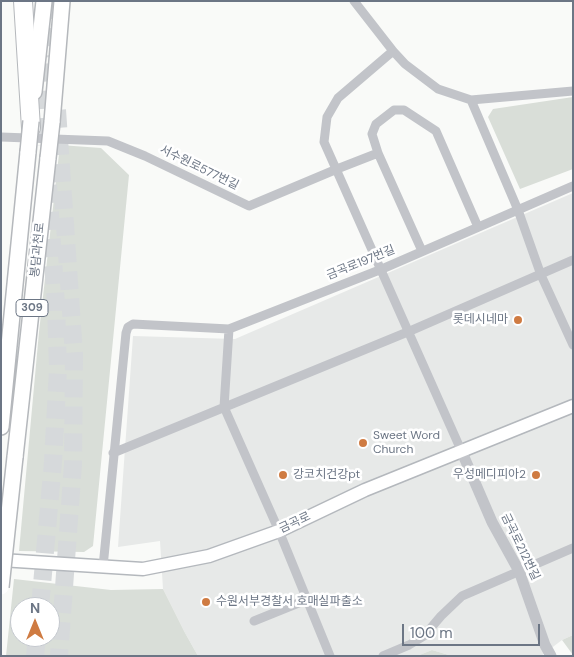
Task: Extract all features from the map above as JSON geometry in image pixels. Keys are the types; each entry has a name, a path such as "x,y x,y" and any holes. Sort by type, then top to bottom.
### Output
{"highway":[{"path":"23,1 31,124"},
{"name":"봉담과천로","path":"1,427 44,1"},
{"name":"봉담과천로","path":"1,587 52,122 62,1"}],"main road":[{"name":"금곡로","path":"1,560 143,569 209,556 278,530 365,490 573,406"}],"street":[{"path":"354,1 405,64 438,89 471,100 573,91"},
{"path":"393,51 338,98 327,117 324,142 410,331 461,450"},
{"path":"471,100 518,210 541,274 573,344"},
{"path":"422,251 378,153 372,134 376,124 394,110 404,110 436,132 478,227"},
{"name":"서수원로577번길","path":"1,137 108,141 145,156 249,206 378,153"},
{"name":"금곡로197번길","path":"229,329 382,269 573,186"},
{"path":"114,453 410,331 573,260"},
{"path":"103,567 128,327 133,324 229,329 224,407 278,530 330,656"},
{"name":"금곡로212번길","path":"461,450 492,522 519,571 545,645 551,656"},
{"path":"383,656 409,645 424,636 462,596 573,548"},
{"path":"254,621 306,600"}],"shaded area":[{"path":"573,97 573,169 520,189 488,117 493,109"},
{"path":"60,145 101,148 129,175 93,546 84,552 19,551 39,332"},
{"path":"573,193 573,635 562,640 541,656 452,656 432,650 417,656 198,656 163,589 160,541 118,547 133,336 235,339"},
{"path":"14,579 111,590 163,589 198,656 6,656 10,618 10,647 60,647 60,597 12,597"},
{"path":"573,635 573,655 562,640"},
{"path":"432,650 452,656 417,656"}],"tunnel":[{"path":"50,1 53,57"},
{"path":"40,64 46,145"},
{"path":"57,110 74,354 73,464 59,656"},
{"path":"41,597 53,462 58,369 48,184"},
{"path":"35,656 36,647"}],"place":[{"name":"롯데시네마","path":"518,320"},
{"name":"Sweet Word Church","path":"363,443"},
{"name":"강코치건강pt","path":"283,475"},
{"name":"우성메디피아2","path":"536,475"},
{"name":"수원서부경찰서 호매실파출소","path":"206,602"}]}
